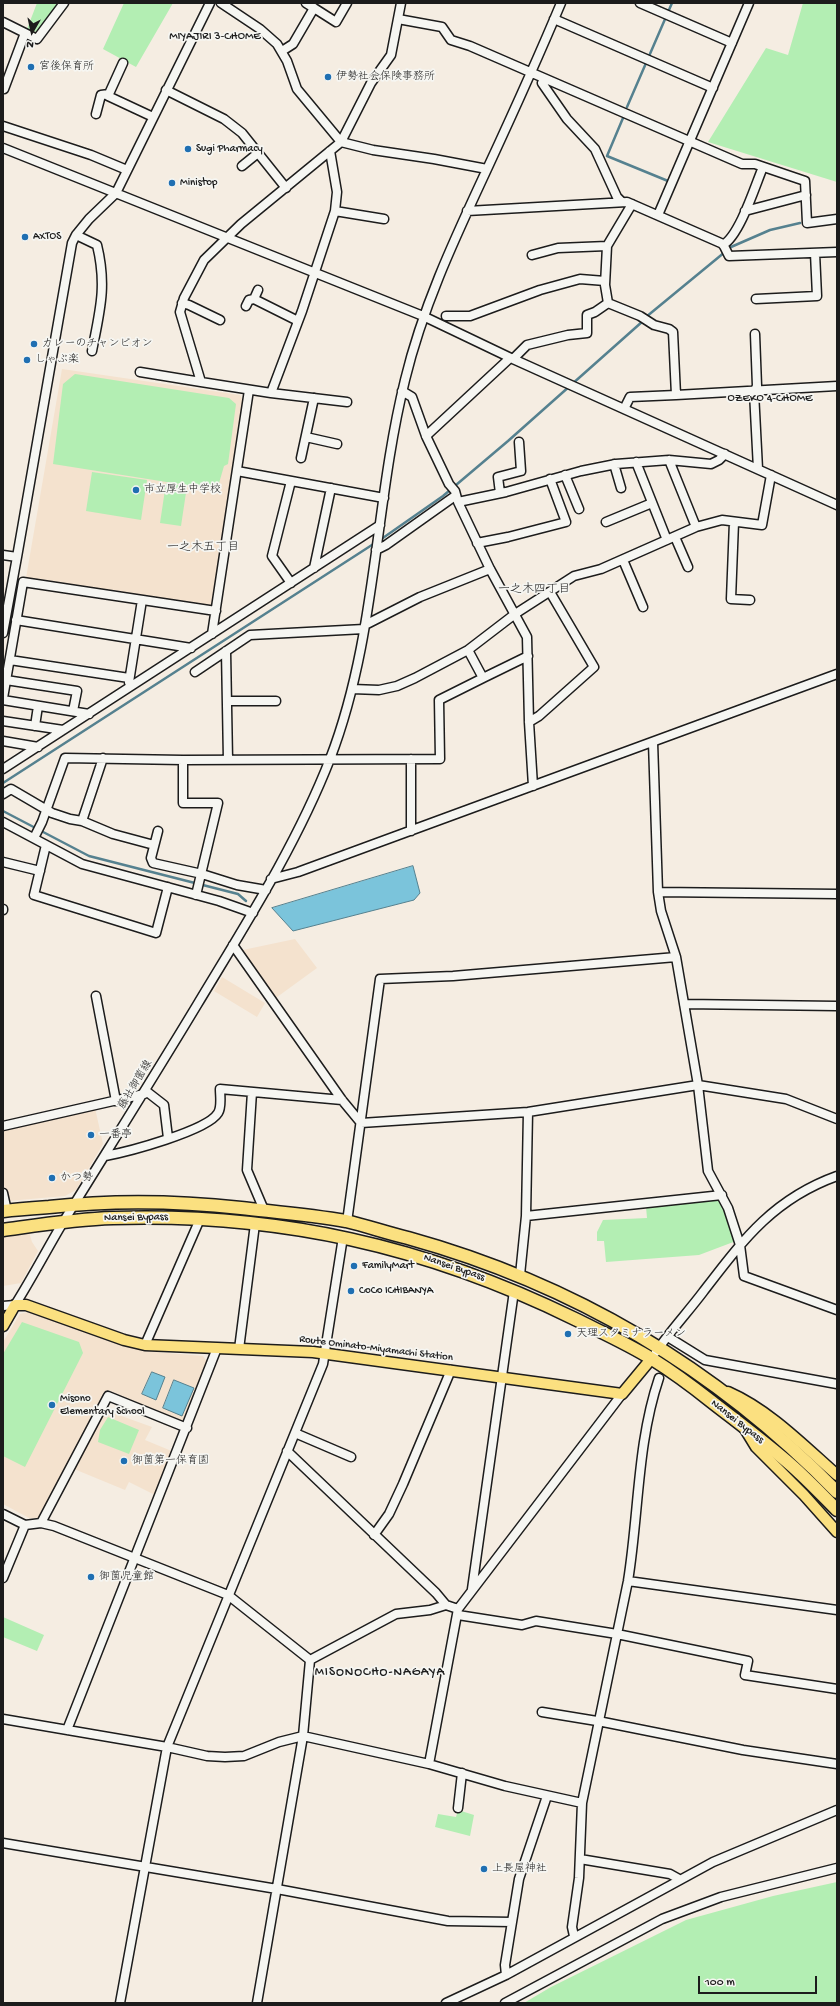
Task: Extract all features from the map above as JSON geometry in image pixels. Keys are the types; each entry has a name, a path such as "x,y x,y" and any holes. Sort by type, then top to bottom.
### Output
{"highway":[{"name":"Nansei Bypass","path":"5,1211 110,1202 198,1203 264,1210 347,1222 436,1247 520,1275 592,1309 659,1347 719,1388 798,1454 837,1492"},
{"name":"Nansei Bypass","path":"3,1230 63,1222 110,1218 156,1217 255,1224 286,1227 343,1237 420,1256 480,1276 586,1324 651,1359 680,1378 742,1425 791,1466 837,1510"}],"main road":[{"name":"Route Ominato-Miyamachi Station","path":"15,1305 26,1305 124,1340 145,1345 325,1353 622,1394"},
{"path":"3,1326 15,1305"},
{"path":"622,1394 651,1359"},
{"path":"719,1388 744,1399 763,1412 837,1475"},
{"path":"742,1425 756,1447 804,1495 837,1532"}],"street":[{"path":"3,22 37,39 64,3"},
{"path":"3,633 71,250 76,235 116,193 210,3"},
{"path":"221,3 260,29 277,44 282,51 297,89 341,142 366,149 434,159 487,170"},
{"path":"306,3 336,22 347,3"},
{"path":"201,382 180,312 182,304 204,260 227,237 341,142 371,83 391,55 401,3"},
{"name":"藤社御薗線","path":"15,1305 63,1222 76,1204 145,1093 233,945 254,913 305,814 330,759 360,658 379,529 402,391 423,316 467,211 531,73 561,3"},
{"path":"640,3 732,43"},
{"path":"658,215 749,3"},
{"path":"282,51 292,44 314,8"},
{"path":"398,19 442,27 451,40 470,46 689,142 742,164 755,164 805,181 807,223 837,219"},
{"path":"554,19 713,88"},
{"path":"3,88 4,89 25,33"},
{"path":"109,94 123,63"},
{"path":"544,78 542,84 553,100 595,149 617,197 622,202"},
{"path":"166,90 224,119 242,133 286,188"},
{"path":"109,94 108,96 153,117"},
{"path":"96,114 101,95 109,94"},
{"path":"3,126 90,155 127,170"},
{"path":"3,148 423,316 624,410 837,505"},
{"path":"271,393 298,321 335,211 337,192 330,151"},
{"path":"242,166 258,153"},
{"path":"723,246 729,241 736,231 763,167"},
{"path":"744,211 806,196"},
{"path":"467,211 622,202 632,204 710,238 723,246 729,256 837,252"},
{"path":"608,304 606,281 607,246 632,204"},
{"path":"335,211 384,219"},
{"path":"76,235 97,245 102,266 103,296 92,351"},
{"path":"532,255 558,248 607,246"},
{"path":"756,299 817,296 815,253"},
{"path":"446,316 470,316 540,290 580,279 606,281"},
{"path":"246,306 249,300 254,298 258,290"},
{"path":"254,298 298,321"},
{"path":"182,304 189,305 220,320"},
{"path":"608,304 640,316 650,323 673,332 676,395"},
{"path":"426,436 527,345 568,335 587,333 587,315 608,304"},
{"path":"755,334 757,386 754,392 758,469"},
{"path":"140,372 249,390 347,402"},
{"path":"624,410 630,397 754,392 837,386"},
{"path":"212,634 238,471 249,390"},
{"path":"402,391 412,397 426,436 456,496 477,543 527,637 529,722 533,786"},
{"path":"301,458 314,398"},
{"path":"306,437 337,444"},
{"path":"500,493 498,477 521,472 519,442"},
{"path":"376,549 386,545 456,496 500,493 565,475 614,464 669,460 711,464 719,460 725,454"},
{"path":"669,460 696,527"},
{"path":"636,462 652,503 688,567"},
{"path":"614,464 621,488"},
{"path":"238,471 384,498"},
{"path":"565,475 579,509"},
{"path":"352,689 379,690 397,686 468,650 515,614 574,576 601,569 696,527 717,520 762,525 771,475"},
{"path":"477,543 508,537 566,522 550,479"},
{"path":"290,481 272,556 291,583"},
{"path":"314,568 331,488"},
{"path":"606,522 652,503"},
{"path":"734,522 731,599 750,600"},
{"path":"3,769 314,568 379,529"},
{"path":"3,555 17,558"},
{"path":"623,560 642,607"},
{"path":"195,672 250,635 365,627 420,597 490,569"},
{"path":"89,714 3,699 23,582 216,611"},
{"path":"529,722 539,716 594,667 550,592"},
{"path":"128,689 142,600"},
{"path":"16,620 191,648"},
{"path":"468,650 484,678"},
{"path":"226,651 228,760"},
{"path":"35,835 42,822 65,758 228,760 440,758 439,700 528,656"},
{"path":"10,660 129,678"},
{"path":"271,879 298,872 837,674"},
{"path":"6,680 76,691 73,711"},
{"path":"227,701 276,700"},
{"path":"35,726 38,706"},
{"path":"3,721 63,730"},
{"path":"3,741 38,747"},
{"path":"653,742 658,892 661,910 676,957 698,1085 708,1171 722,1195 740,1245 744,1276 837,1310"},
{"path":"82,821 103,758"},
{"path":"411,759 411,831"},
{"path":"183,760 183,803 218,803 196,893"},
{"path":"3,794 11,789 46,809 70,820 82,821 113,834 154,845"},
{"path":"3,822 35,835 46,845 82,864 196,893 254,913"},
{"path":"158,831 151,858 154,863 225,882 266,890"},
{"path":"46,845 34,895 156,933 168,887"},
{"path":"3,862 40,871"},
{"path":"658,892 837,894"},
{"path":"233,945 342,1100 361,1123"},
{"path":"347,1222 380,979 461,975 676,957"},
{"path":"96,996 116,1101"},
{"path":"684,1004 837,1006"},
{"path":"361,1123 528,1112 698,1085 786,1099 837,1119"},
{"path":"105,1156 130,1151 194,1129 216,1116 220,1111 220,1089 342,1100"},
{"path":"252,1092 247,1170 264,1210"},
{"path":"3,1126 116,1101 145,1093 164,1105 168,1138"},
{"path":"520,1275 526,1216 528,1112"},
{"path":"651,1359 740,1245 781,1204 794,1196 837,1176"},
{"path":"3,1193 5,1211"},
{"path":"526,1216 722,1195"},
{"path":"145,1345 200,1219"},
{"path":"239,1349 255,1224"},
{"path":"120,2003 167,1747 323,1364 343,1237"},
{"path":"472,1590 514,1291"},
{"path":"3,1306 15,1305"},
{"path":"668,1337 705,1360 837,1384"},
{"path":"67,1730 136,1558 217,1348"},
{"path":"374,1534 389,1514 451,1370"},
{"path":"574,1936 572,1927 580,1859 582,1803 628,1581 634,1547 643,1449 650,1406 659,1378"},
{"path":"429,1764 458,1612 472,1590 622,1394"},
{"path":"41,1523 108,1396 187,1428"},
{"path":"295,1433 351,1457"},
{"path":"287,1451 436,1593 446,1605 458,1612 522,1625 536,1621 617,1634 748,1661 745,1675 837,1689"},
{"path":"3,1514 24,1525 41,1523 54,1526 228,1595 310,1660"},
{"path":"3,1578 24,1525"},
{"path":"628,1581 837,1610"},
{"path":"310,1660 396,1614 430,1610 446,1605"},
{"path":"257,2003 303,1736 310,1660"},
{"path":"542,1712 599,1721 743,1750 837,1764"},
{"path":"3,1719 167,1747 207,1756 244,1756 279,1742 303,1736 429,1764 505,1786 582,1803"},
{"path":"458,1808 462,1773"},
{"path":"506,1975 505,1965 519,1879 547,1796"},
{"path":"446,2003 506,1975 679,1879 762,1840 837,1810"},
{"path":"3,1843 448,1921 512,1922"},
{"path":"580,1859 670,1874 679,1879"},
{"path":"505,2003 662,1919 721,1897 837,1868"}],"shaded area":[{"name":"市立厚生中学校","path":"62,369 240,395 244,402 213,607 26,578"},
{"path":"295,939 317,968 273,1000 238,951"},
{"path":"222,977 265,1003 257,1017 214,991"},
{"path":"95,1108 103,1144 76,1190 65,1196 8,1201 3,1181 3,1128"},
{"path":"29,1232 32,1242 38,1251 21,1283 3,1286 3,1236"},
{"name":"Misono Elementary School","path":"27,1312 144,1351 203,1356 208,1363 185,1420 182,1421 108,1390 41,1519 29,1518 3,1504 3,1342 20,1314"},
{"name":"御薗第一保育園","path":"105,1410 152,1427 145,1440 174,1452 157,1496 129,1482 125,1490 74,1469"}],"green space":[{"path":"37,3 59,3 39,30 34,32 27,29"},
{"path":"124,3 173,3 136,67 103,49"},
{"path":"803,3 837,4 837,182 708,142 766,48 788,55"},
{"path":"75,374 229,398 236,404 228,464 224,466 217,490 53,464 63,384"},
{"path":"92,472 147,480 141,520 86,511"},
{"path":"166,483 187,486 181,526 160,523"},
{"path":"718,1198 723,1202 736,1241 699,1255 606,1262 604,1241 597,1241 597,1232 603,1220 647,1218 646,1207"},
{"path":"22,1322 79,1342 83,1353 25,1467 3,1456 3,1354"},
{"path":"108,1417 139,1430 129,1454 98,1442 100,1430"},
{"path":"3,1617 44,1635 37,1651 3,1637"},
{"path":"458,1810 474,1815 470,1836 435,1827 438,1814 456,1817"},
{"path":"837,1882 837,2003 524,2003 551,1987 686,1920 773,1896"}],"water":[{"path":"413,866 420,893 414,900 293,931 272,908"},
{"path":"152,1372 165,1377 156,1400 142,1394"},
{"path":"174,1380 194,1388 182,1416 163,1408"}],"waterway":[{"path":"627,107 672,3"},
{"path":"623,118 607,156 668,181"},
{"path":"646,317 731,247 770,230 800,223"},
{"path":"380,540 443,496 508,441 643,321"},
{"path":"3,783 375,543"},
{"path":"3,811 89,856 238,894 246,901"}],"place":[{"name":"宮後保育所","path":"31,67"},
{"name":"伊勢社会保険事務所","path":"328,77"},
{"name":"Sugi Pharmacy","path":"188,149"},
{"name":"Ministop","path":"172,183"},
{"name":"AXTOS","path":"25,237"},
{"name":"カレーのチャンピオン","path":"34,344"},
{"name":"しゃぶ楽","path":"27,360"},
{"name":"市立厚生中学校","path":"136,490"},
{"name":"一番亭","path":"91,1135"},
{"name":"かつ勢","path":"52,1178"},
{"name":"FamilyMart","path":"354,1266"},
{"name":"CoCo ICHIBANYA","path":"351,1291"},
{"name":"天理スタミナラーメン","path":"568,1334"},
{"name":"Misono Elementary School","path":"52,1405"},
{"name":"御薗第一保育園","path":"124,1461"},
{"name":"御薗児童館","path":"91,1577"},
{"name":"上長屋神社","path":"484,1869"}],"district":[{"name":"MIYAJIRI 3-CHOME","path":"215,37"},
{"name":"OZEKO 4-CHOME","path":"770,399"},
{"name":"一之木五丁目","path":"203,548"},
{"name":"一之木四丁目","path":"534,590"},
{"name":"MISONOCHO-NAGAYA","path":"380,1673"}]}
